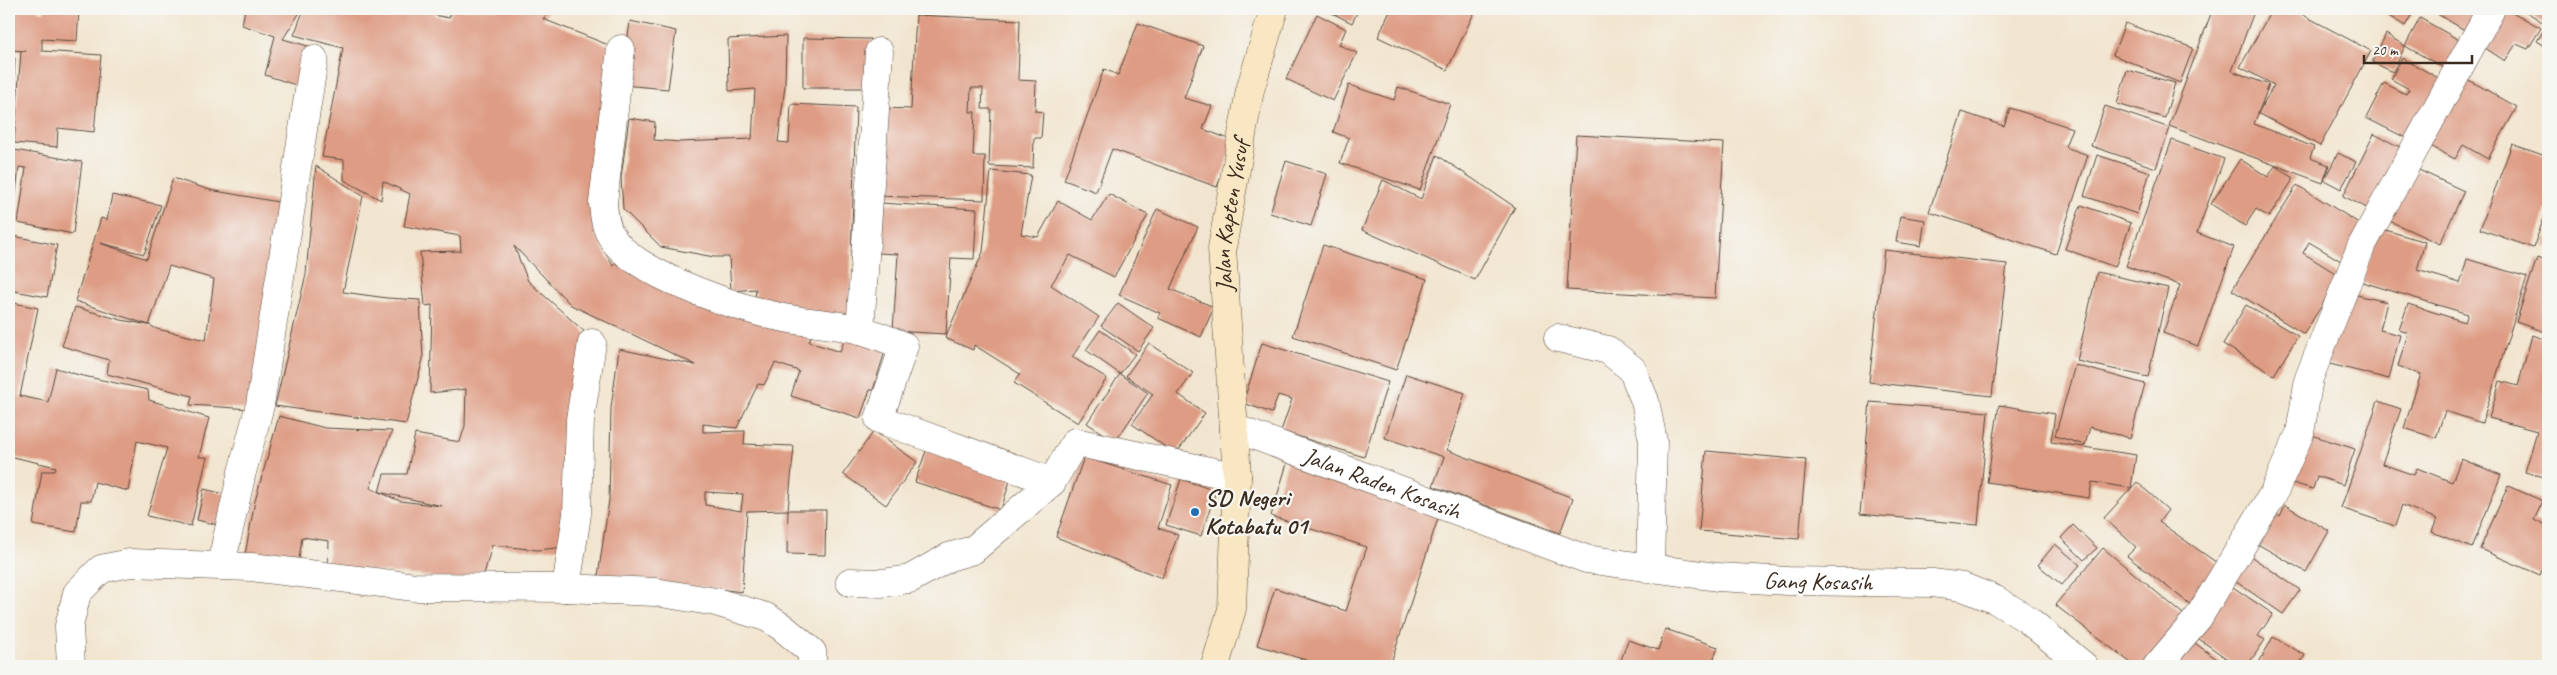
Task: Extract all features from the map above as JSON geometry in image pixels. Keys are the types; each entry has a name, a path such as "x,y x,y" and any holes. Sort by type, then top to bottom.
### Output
{"main road":[{"name":"Jalan Kapten Yusuf","path":"1215,666 1232,609 1237,477 1222,248 1250,90 1274,9"}],"street":[{"path":"2157,666 2198,618 2273,494 2300,433 2308,378 2361,247 2491,9"},
{"path":"621,50 603,204 605,221 611,238 622,251 642,266 664,278 732,303 774,316 860,330 904,346 878,419 1052,482"},
{"path":"860,330 879,52"},
{"path":"221,565 242,472 260,405 314,59"},
{"path":"1558,338 1608,350 1632,369 1646,401 1653,441 1650,569"},
{"path":"566,588 576,514 580,420 592,343"},
{"name":"Jalan Raden Kosasih","path":"1234,428 1531,537"},
{"path":"850,582 882,583 910,579 949,557 973,550 1052,482 1075,442 1237,477"},
{"name":"Gang Kosasih","path":"1531,537 1586,559 1650,569 1762,580 1932,583 1963,587 1996,600 2027,619 2067,649 2084,666"},
{"path":"71,666 69,626 77,593 101,569 130,563 221,565 312,573 415,587 566,588 655,592 742,609 766,617 782,627 812,652 812,666"}],"building":[{"path":"9,9 38,9 38,11 44,12 44,9 79,9 77,41 42,39 42,51 101,55 94,132 58,128 57,147 14,143 21,51 26,51 9,50"},
{"path":"245,9 302,9 283,39 315,48 305,88 265,75 275,36 242,25"},
{"path":"304,9 437,9 434,15 449,18 453,9 550,9 543,19 616,48 599,171 595,235 613,266 621,257 812,333 809,342 840,352 847,332 887,345 873,390 870,390 860,418 791,396 799,371 775,363 764,385 758,384 737,428 703,424 703,432 745,431 744,444 794,446 788,510 747,511 742,592 687,585 597,583 609,500 611,408 619,349 696,365 571,305 514,246 528,281 587,334 566,547 537,550 492,545 482,582 328,566 329,541 302,537 298,567 244,560 255,501 279,416 325,428 392,431 370,488 379,492 384,474 407,474 415,434 460,442 465,426 466,389 430,393 432,305 425,306 420,252 461,251 460,236 404,226 410,194 383,181 381,200 344,180 344,160 322,157 343,48 294,35","holes":["379,492 442,506 400,501","705,492 743,494 741,511 705,505"]},
{"path":"1324,9 1359,9 1352,23"},
{"path":"1391,9 1476,9 1447,70 1378,37"},
{"path":"2206,9 2255,9 2232,71 2269,85 2254,124 2314,147 2310,158 2329,165 2323,183 2169,126 2212,11"},
{"path":"2272,9 2292,9 2371,51 2320,146 2258,113 2274,85 2240,67"},
{"path":"2377,9 2415,9 2405,26"},
{"path":"2429,9 2488,9 2473,35"},
{"path":"2500,9 2507,9 2541,28 2528,49 2516,44 2505,61 2479,44"},
{"path":"2522,9 2548,9 2548,48 2537,41 2547,25"},
{"path":"1317,14 1346,29 1339,45 1357,53 1333,101 1286,79"},
{"path":"916,15 1020,20 1018,80 1036,81 1035,111 1043,112 1041,138 1034,138 1033,168 989,166 991,109 982,109 983,88 971,88 970,112 975,112 973,156 985,156 984,200 877,196 880,108 911,109"},
{"path":"2420,18 2461,41 2446,69 2405,46"},
{"path":"630,21 676,31 668,89 622,85"},
{"path":"1138,23 1203,46 1184,98 1212,106 1203,129 1234,141 1217,187 1112,149 1096,192 1064,180 1104,69 1118,75"},
{"path":"2125,23 2193,48 2180,83 2113,55"},
{"path":"2386,34 2405,46 2393,72 2372,62"},
{"path":"786,36 785,86 778,142 789,143 791,104 856,107 849,319 755,298 756,289 731,291 729,257 714,257 661,247 623,209 621,178 629,118 655,122 654,140 680,142 752,139 755,89 729,91 728,39"},
{"path":"803,38 871,39 871,88 803,88"},
{"path":"9,58 15,58 11,135 9,135"},
{"path":"2402,58 2444,81 2412,141 2366,118 2384,83 2406,94 2409,89 2391,79"},
{"path":"2127,70 2175,83 2165,118 2117,104"},
{"path":"2460,75 2517,107 2488,159 2463,145 2455,159 2423,142"},
{"path":"1349,85 1394,100 1398,87 1450,104 1420,190 1340,163 1349,138 1333,132"},
{"path":"2105,106 2170,128 2156,168 2091,146"},
{"path":"2010,108 2072,128 2065,147 2088,155 2056,254 1929,212 1962,112 2004,126"},
{"path":"2374,134 2406,150 2375,212 2343,196"},
{"path":"1576,135 1724,143 1715,298 1567,290"},
{"path":"2172,140 2224,159 2197,233 2234,247 2198,346 2163,333 2180,285 2126,266"},
{"path":"2512,144 2548,157 2548,207 2533,248 2480,229"},
{"path":"9,149 82,162 73,234 18,223 26,168 19,167 14,209 9,208"},
{"path":"2338,153 2356,162 2341,189 2324,180"},
{"path":"1437,155 1515,207 1475,280 1362,230 1383,180 1421,199"},
{"path":"2097,155 2150,172 2137,214 2084,196"},
{"path":"2240,159 2268,177 2275,166 2294,178 2269,217 2256,209 2245,226 2211,204"},
{"path":"1286,161 1327,174 1311,226 1270,213"},
{"path":"2408,165 2464,191 2440,244 2383,218"},
{"path":"316,166 363,196 343,292 420,300 423,359 406,424 275,406 306,274"},
{"path":"991,171 1031,175 1021,234 1038,237 1058,201 1092,220 1109,194 1148,215 1114,277 1070,255 1051,285 1099,317 1072,357 1107,378 1078,423 1014,383 1020,374 974,345 973,350 945,338 983,252"},
{"path":"173,178 210,190 284,203 251,409 190,405 192,396 107,374 109,360 62,346 75,307 121,320 149,325 75,301 101,218 107,220 112,195 161,205 144,254 100,243 147,259","holes":["169,266 214,279 206,340 157,329 149,325"]},
{"path":"2297,185 2367,228 2346,264 2309,242 2303,253 2340,276 2304,334 2232,290"},
{"path":"880,203 977,209 974,259 951,258 946,334 893,331 898,254 877,253"},
{"path":"2081,205 2131,223 2115,267 2065,249"},
{"path":"1157,209 1198,227 1170,289 1214,307 1201,337 1158,318 1160,313 1119,295"},
{"path":"1900,216 1925,220 1921,246 1896,242"},
{"path":"2379,228 2425,242 2417,270 2460,283 2467,259 2527,277 2482,423 2445,411 2436,438 2404,428 2421,374 2398,366 2408,333 2399,330 2408,304 2465,322 2468,314 2362,282"},
{"path":"2548,232 2548,248 2544,246"},
{"path":"9,235 57,245 47,297 9,290"},
{"path":"1323,245 1427,279 1396,370 1293,336"},
{"path":"1884,250 2007,264 1992,396 1869,382"},
{"path":"2537,258 2548,262 2548,333 2516,322"},
{"path":"2097,272 2168,288 2148,377 2077,361"},
{"path":"2344,292 2387,302 2380,330 2400,335 2389,379 2326,363"},
{"path":"9,302 38,308 20,396 48,402 56,368 148,390 149,400 209,418 199,457 207,457 191,526 147,516 167,448 137,441 128,491 95,482 91,501 81,501 76,532 33,525 42,471 55,471 56,467 9,456"},
{"path":"1118,303 1154,328 1138,351 1101,326"},
{"path":"2246,305 2298,336 2274,375 2223,344"},
{"path":"1100,330 1135,354 1120,374 1086,350"},
{"path":"2532,335 2548,340 2548,478 2525,472 2537,431 2489,418 2500,381 2518,386"},
{"path":"1149,343 1193,373 1178,394 1205,413 1176,454 1132,424 1153,394 1126,376"},
{"path":"1262,343 1388,382 1364,457 1281,431 1292,399 1278,395 1272,413 1243,403"},
{"path":"2075,365 2145,384 2130,438 2090,427 2085,445 2055,436"},
{"path":"1120,374 1148,393 1115,442 1087,423"},
{"path":"1406,374 1465,393 1447,450 1573,498 1560,533 1433,486 1444,457 1385,438"},
{"path":"2378,401 2401,409 2382,464 2414,475 2417,468 2452,482 2461,459 2501,475 2472,548 2432,532 2437,519 2402,505 2395,526 2341,508"},
{"path":"1870,402 1988,412 1978,525 1860,514"},
{"path":"1999,405 2055,414 2051,442 2136,455 2131,488 2092,482 2089,498 1987,482"},
{"path":"874,431 917,462 886,505 843,474"},
{"path":"2305,433 2355,449 2343,485 2317,476 2313,489 2289,482"},
{"path":"927,448 1012,474 1001,510 915,482"},
{"path":"1706,451 1806,460 1799,539 1699,531"},
{"path":"1084,457 1172,485 1158,528 1178,535 1162,578 1056,537"},
{"path":"1289,457 1442,506 1390,666 1325,666 1257,645 1275,588 1346,611 1367,547 1271,516"},
{"path":"1181,479 1216,491 1201,536 1166,525"},
{"path":"2137,482 2168,510 2159,522 2220,565 2191,605 2127,556 2136,547 2104,518"},
{"path":"2508,486 2543,501 2534,520 2548,527 2548,557 2540,575 2480,549"},
{"path":"204,489 233,496 226,527 197,520"},
{"path":"2285,505 2329,531 2306,572 2249,539 2268,508 2280,516"},
{"path":"788,510 826,510 825,555 787,554"},
{"path":"2073,525 2097,548 2084,560 2061,538"},
{"path":"2055,544 2080,565 2062,585 2038,565"},
{"path":"2103,548 2183,614 2145,666 2135,666 2055,605"},
{"path":"2246,553 2300,590 2283,614 2229,577"},
{"path":"2227,583 2273,614 2258,636 2265,640 2247,666 2237,666 2192,634"},
{"path":"1665,629 1718,647 1711,666 1619,666 1628,640 1658,650"},
{"path":"2187,637 2226,666 2165,666"},
{"path":"2273,637 2305,655 2299,666 2257,666"}],"place":[{"name":"SD Negeri Kotabatu 01","path":"1195,512"}]}
